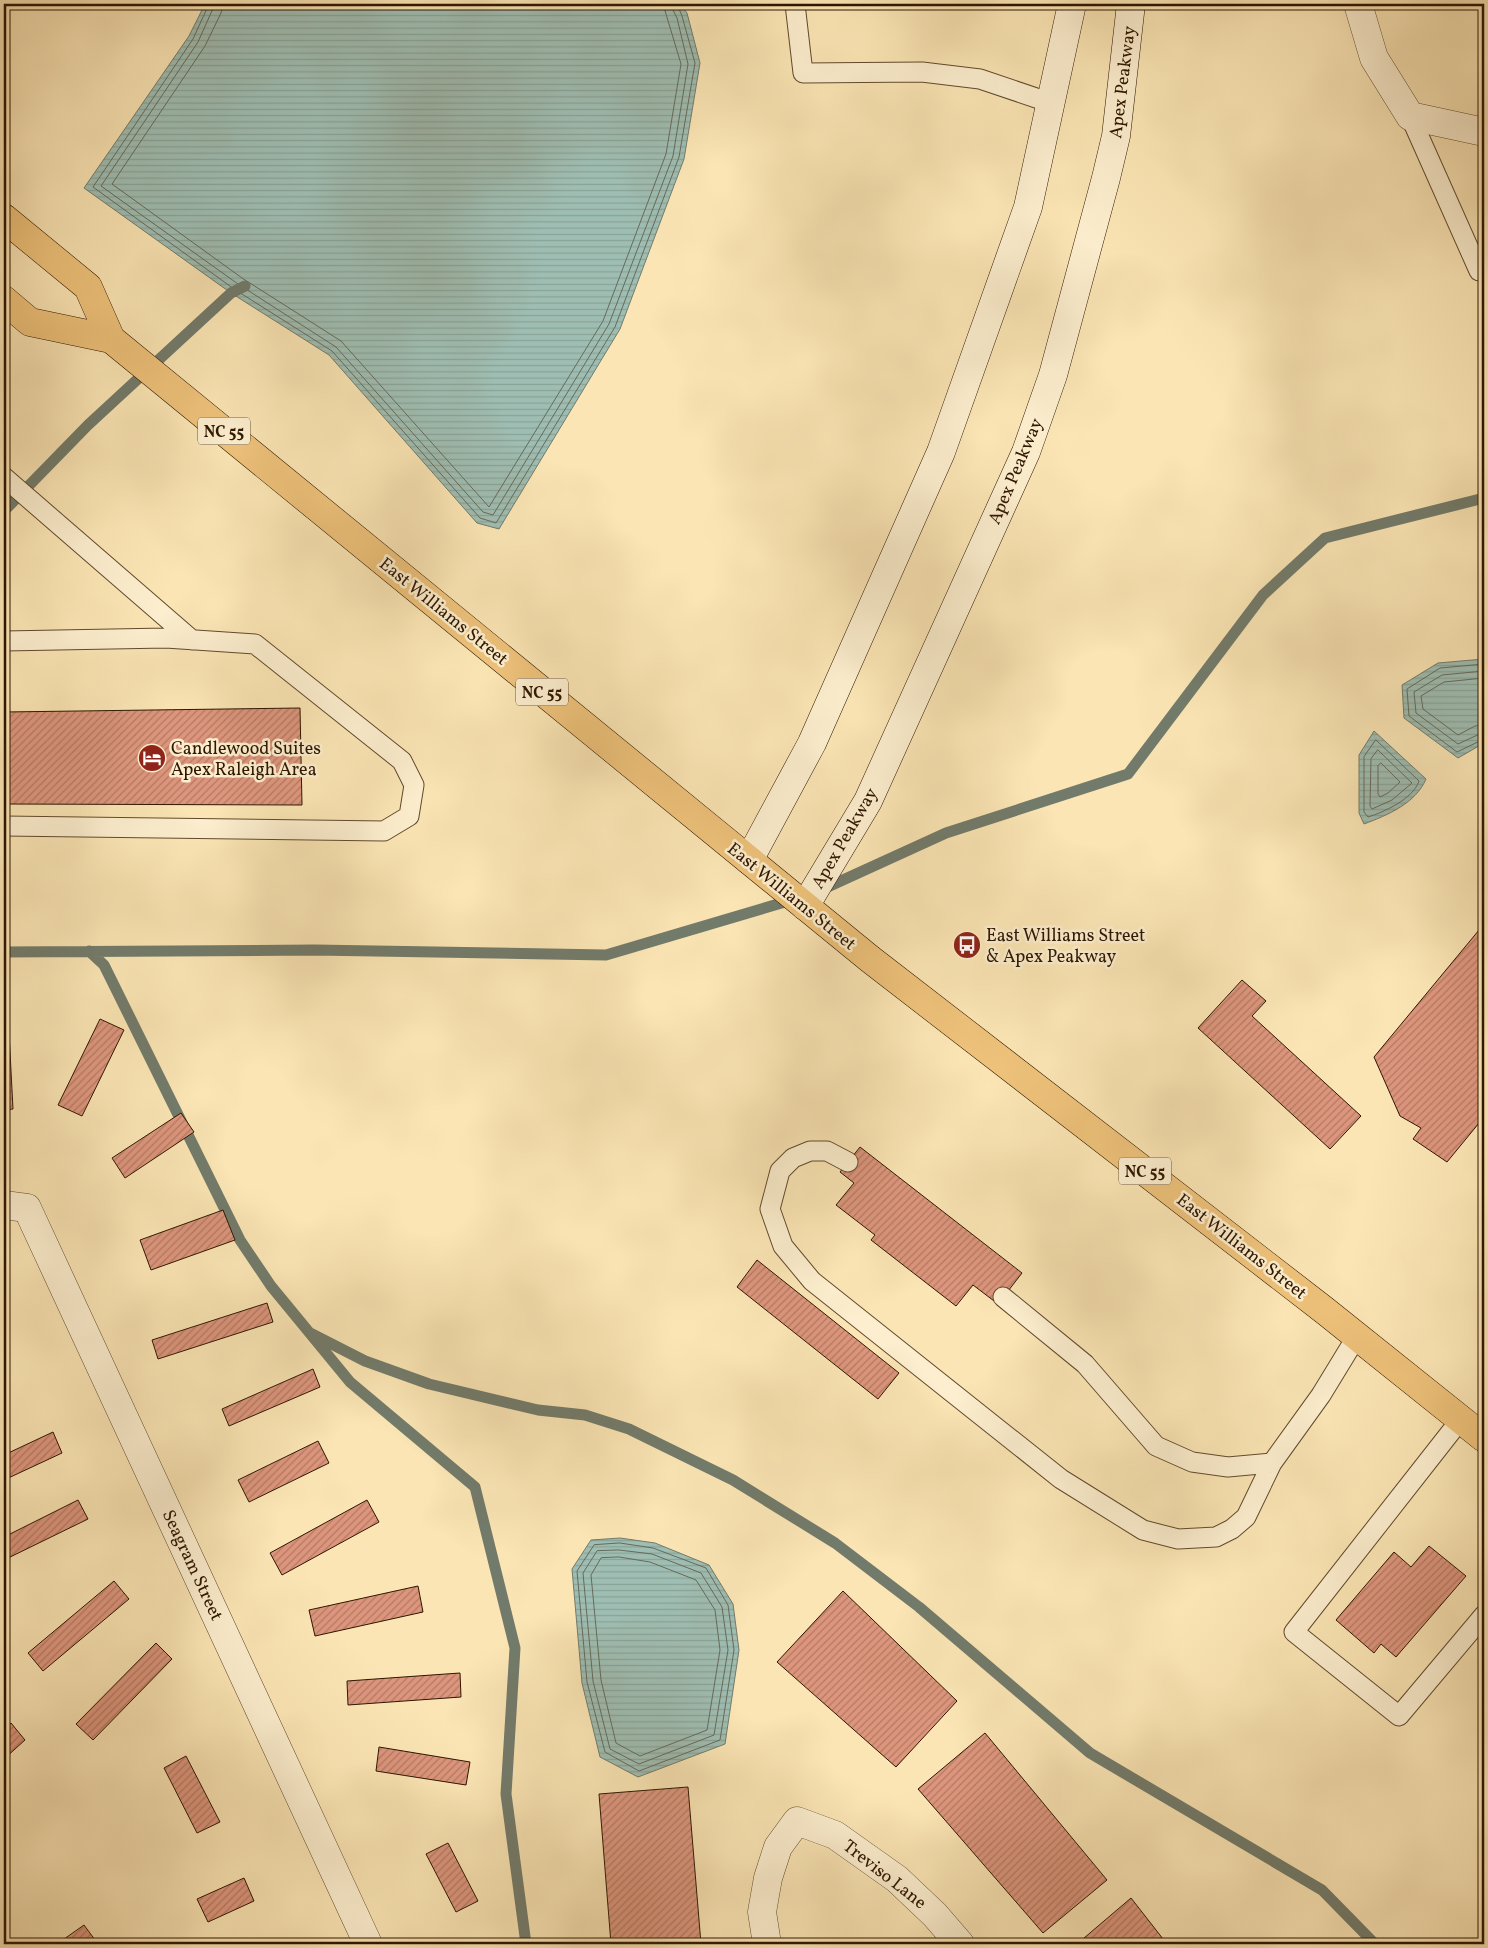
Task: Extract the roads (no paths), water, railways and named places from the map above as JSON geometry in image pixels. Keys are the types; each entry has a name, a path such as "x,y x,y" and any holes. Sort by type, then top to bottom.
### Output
{"main road":[{"path":"749,860 812,743 941,452 1028,207 1072,4"},
{"name":"Apex Peakway","path":"805,906 868,801 1026,452 1053,374 1116,136 1131,4"},
{"path":"1358,4 1374,58 1410,116 1484,132"},
{"name":"East Williams Street","path":"4,218 88,287 112,339 870,960 1357,1336 1484,1438"},
{"name":"East Williams Street","path":"4,300 30,322 112,339"},
{"name":"Seagram Street","path":"4,1205 27,1208 368,1944"},
{"name":"Treviso Lane","path":"767,1944 762,1912 768,1878 778,1847 797,1821 835,1835 897,1879 935,1915 960,1944"}],"lane":[{"path":"795,4 803,73 922,72 980,79 1050,103"},
{"path":"1410,116 1479,271"},
{"path":"4,480 5,478 192,640"},
{"path":"4,641 166,638 255,644 402,761 414,785 409,816 384,831 4,826"},
{"path":"848,1162 827,1151 810,1151 793,1158 780,1171 770,1209 783,1246 812,1281 1061,1479 1143,1530 1178,1539 1216,1537 1232,1529 1246,1517 1272,1463 1321,1395 1357,1336"},
{"path":"1003,1297 1085,1364 1156,1446 1192,1462 1228,1467 1272,1463"},
{"path":"1461,1419 1294,1632 1399,1716 1484,1615"}],"water":[{"path":"205,4 680,4 687,13 700,63 684,159 620,329 499,529 477,523 329,355 231,293 84,188 189,36"},
{"path":"1484,659 1484,743 1458,758 1404,718 1402,685 1438,663"},
{"path":"1374,731 1426,779 1415,795 1400,807 1364,824 1359,813 1359,755"},
{"path":"620,1538 655,1543 709,1565 733,1604 739,1650 725,1744 638,1777 600,1757 582,1683 572,1569 591,1540"}],"waterway":[{"path":"4,511 88,425 231,293 245,286"},
{"path":"821,890 946,833 1128,774 1263,595 1325,538 1484,498"},
{"path":"4,952 315,950 606,955 795,899"},
{"path":"89,951 104,965 240,1240 271,1286 350,1382 475,1487 515,1648 506,1794 526,1944"},
{"path":"310,1333 365,1361 429,1384 538,1410 585,1415 629,1429 733,1480 835,1543 919,1607 1090,1753 1322,1890 1375,1944"}],"place":[{"name":"Candlewood Suites Apex Raleigh Area","path":"152,758"},
{"name":"East Williams Street & Apex Peakway","path":"967,945"}]}
